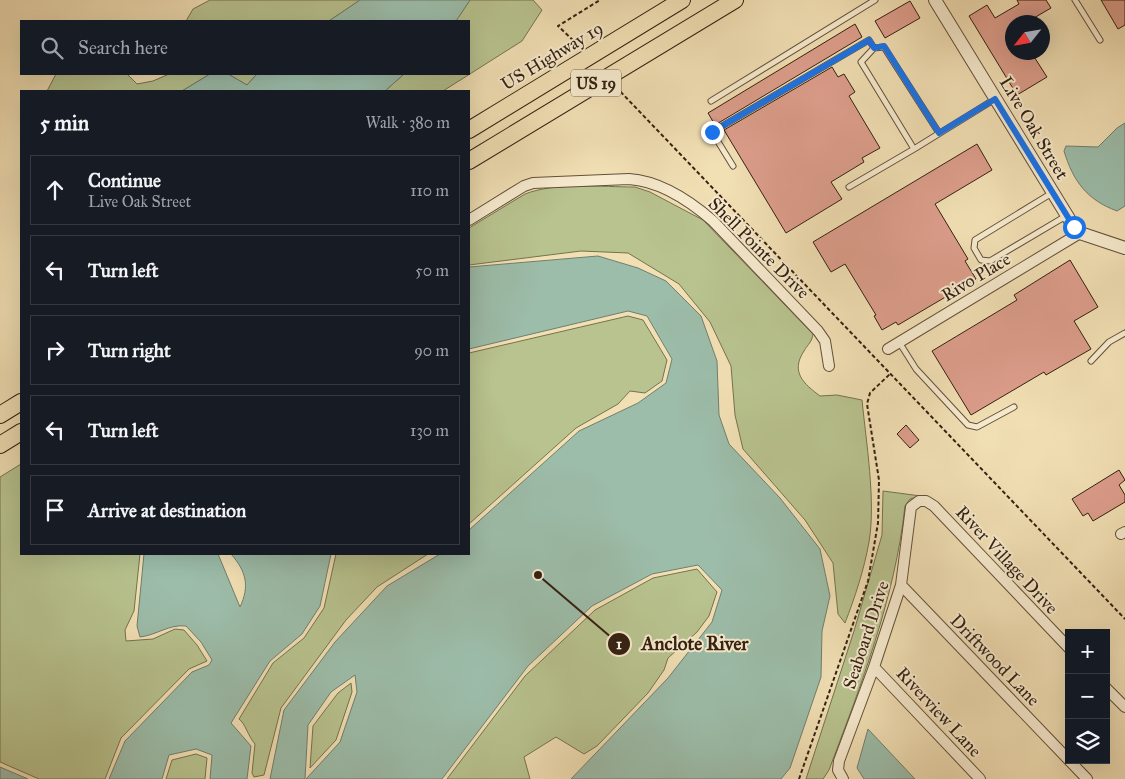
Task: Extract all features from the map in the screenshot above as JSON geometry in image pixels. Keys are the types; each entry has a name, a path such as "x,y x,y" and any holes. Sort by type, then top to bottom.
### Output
{"highway":[{"name":"US Highway 19","path":"470,129 682,0"},
{"name":"US 19","path":"470,160 735,0"},
{"path":"0,415 20,403"},
{"path":"0,445 20,433"}],"street":[{"name":"Live Oak Street","path":"936,0 1053,193 1080,233"},
{"name":"Shell Pointe Drive","path":"470,219 524,186 533,183 629,179 659,186 701,210 818,331 825,341 829,366"},
{"path":"1080,233 1125,248"},
{"name":"Rivo Place","path":"888,349 1080,233"},
{"name":"Seaboard Drive","path":"843,779 838,770 839,761 874,667 901,585 911,507 919,501"},
{"name":"River Village Drive","path":"919,501 926,501 934,506 1065,644"},
{"name":"Driftwood Lane","path":"901,585 1086,779"},
{"name":"Riverview Lane","path":"874,667 980,779"},
{"path":"1110,692 1125,707"}],"lane":[{"path":"711,101 875,0"},
{"path":"1075,0 1100,40"},
{"path":"733,166 712,132 869,40 874,48"},
{"path":"914,149 861,62 874,48 884,46 939,133"},
{"path":"849,187 995,99"},
{"path":"1053,193 975,240 974,248 981,260 990,261 1067,215"},
{"path":"1091,361 1109,342 1125,333"},
{"path":"899,342 916,369 968,425 977,427 1014,407"}],"path":[{"path":"578,45 558,26 600,0"},
{"path":"616,87 1125,619"},
{"path":"799,779 868,580 878,523 879,480 867,404 870,394 891,373"}],"green space":[{"path":"210,0 360,0 330,20 187,20 193,9"},
{"path":"470,0 533,0 542,10 522,41 470,74 470,20 457,20"},
{"path":"55,75 128,75 137,84 153,81 167,75 208,75 184,90 48,90"},
{"path":"230,75 256,75 247,85"},
{"path":"403,75 468,75 445,90 386,90"},
{"path":"635,187 650,192 703,220 813,334 798,365 804,382 820,396 837,395 862,400 870,471 871,526 862,573 845,623 838,614 833,563 805,520 743,449 735,415 731,366 710,322 679,284 628,253 581,251 470,265 470,227 525,194 550,188"},
{"path":"628,316 643,320 667,360 662,381 645,393 630,391 618,404 576,428 470,523 470,353"},
{"path":"20,465 20,555 140,555 134,611 125,630 126,641 153,639 175,629 184,630 197,645 207,661 189,669 121,738 105,779 39,779 0,762 0,477"},
{"path":"883,491 921,496 910,499 905,506 900,540 885,608 853,706 829,770 823,779 806,779 854,631 882,535"},
{"path":"336,555 426,555 377,587 346,620 281,708 264,775 254,777 252,773 255,744 239,719 273,663 304,638 324,608"},
{"path":"697,569 717,592 709,616 697,632 668,658 664,670 648,693 597,746 584,754 556,737 524,757 530,779 447,779 525,676 595,610 653,578"},
{"path":"351,683 352,692 336,740 310,768 313,726 338,693"},
{"path":"196,754 207,758 205,779 166,779 172,760"}],"shaded area":[{"path":"360,0 470,0 457,20 330,20"},
{"path":"208,75 230,75 247,85 256,75 403,75 386,90 184,90"},
{"path":"1125,123 1125,206 1117,211 1089,195 1077,180 1064,151 1066,146 1098,147 1117,128"},
{"path":"598,256 638,268 666,281 701,316 717,361 719,415 729,444 780,498 820,549 830,596 822,631 821,677 790,768 781,779 571,779 668,678 712,622 722,590 698,565 652,574 592,606 528,666 442,779 306,779 340,742 357,692 355,675 331,692 308,725 305,779 270,779 284,710 335,642 387,586 438,555 470,555 470,529 579,431 638,403 666,383 672,359 647,316 628,311 470,349 470,267"},
{"path":"144,555 218,555 240,607 246,585 240,566 232,555 331,555 320,606 302,634 270,661 231,723 251,746 247,779 210,779 212,755 196,749 169,755 162,779 109,779 125,741 192,672 209,665 212,660 201,642 186,626 168,628 140,637 137,626"},
{"path":"868,729 915,779 864,779 857,768"},
{"path":"0,767 28,779 0,779"}],"building":[{"path":"1017,0 1046,0 1051,8 1039,15 1005,15 1005,60 1036,60 1047,77 1017,95 969,16 987,5 995,18 1019,4"},
{"path":"1101,0 1125,0 1125,25 1118,29"},
{"path":"910,1 920,18 885,38 875,21"},
{"path":"855,24 862,37 715,125 708,113"},
{"path":"832,67 838,77 844,74 855,92 849,96 880,148 862,158 864,162 831,182 842,199 786,233 724,130"},
{"path":"977,144 992,170 935,204 968,259 965,261 976,279 898,325 896,322 882,330 874,316 876,315 845,264 831,272 813,242"},
{"path":"1070,260 1098,307 1074,321 1091,349 1046,375 1044,372 971,415 932,351 1017,300 1014,295"},
{"path":"906,425 919,440 910,448 897,434"},
{"path":"1119,470 1125,480 1119,485 1125,495 1125,502 1093,521 1088,513 1083,516 1072,499"}],"place":[{"name":"Anclote River","path":"538,575"}],"route":[{"path":"712,132 869,40 874,48 884,46 939,133 995,99 1074,227"}]}
